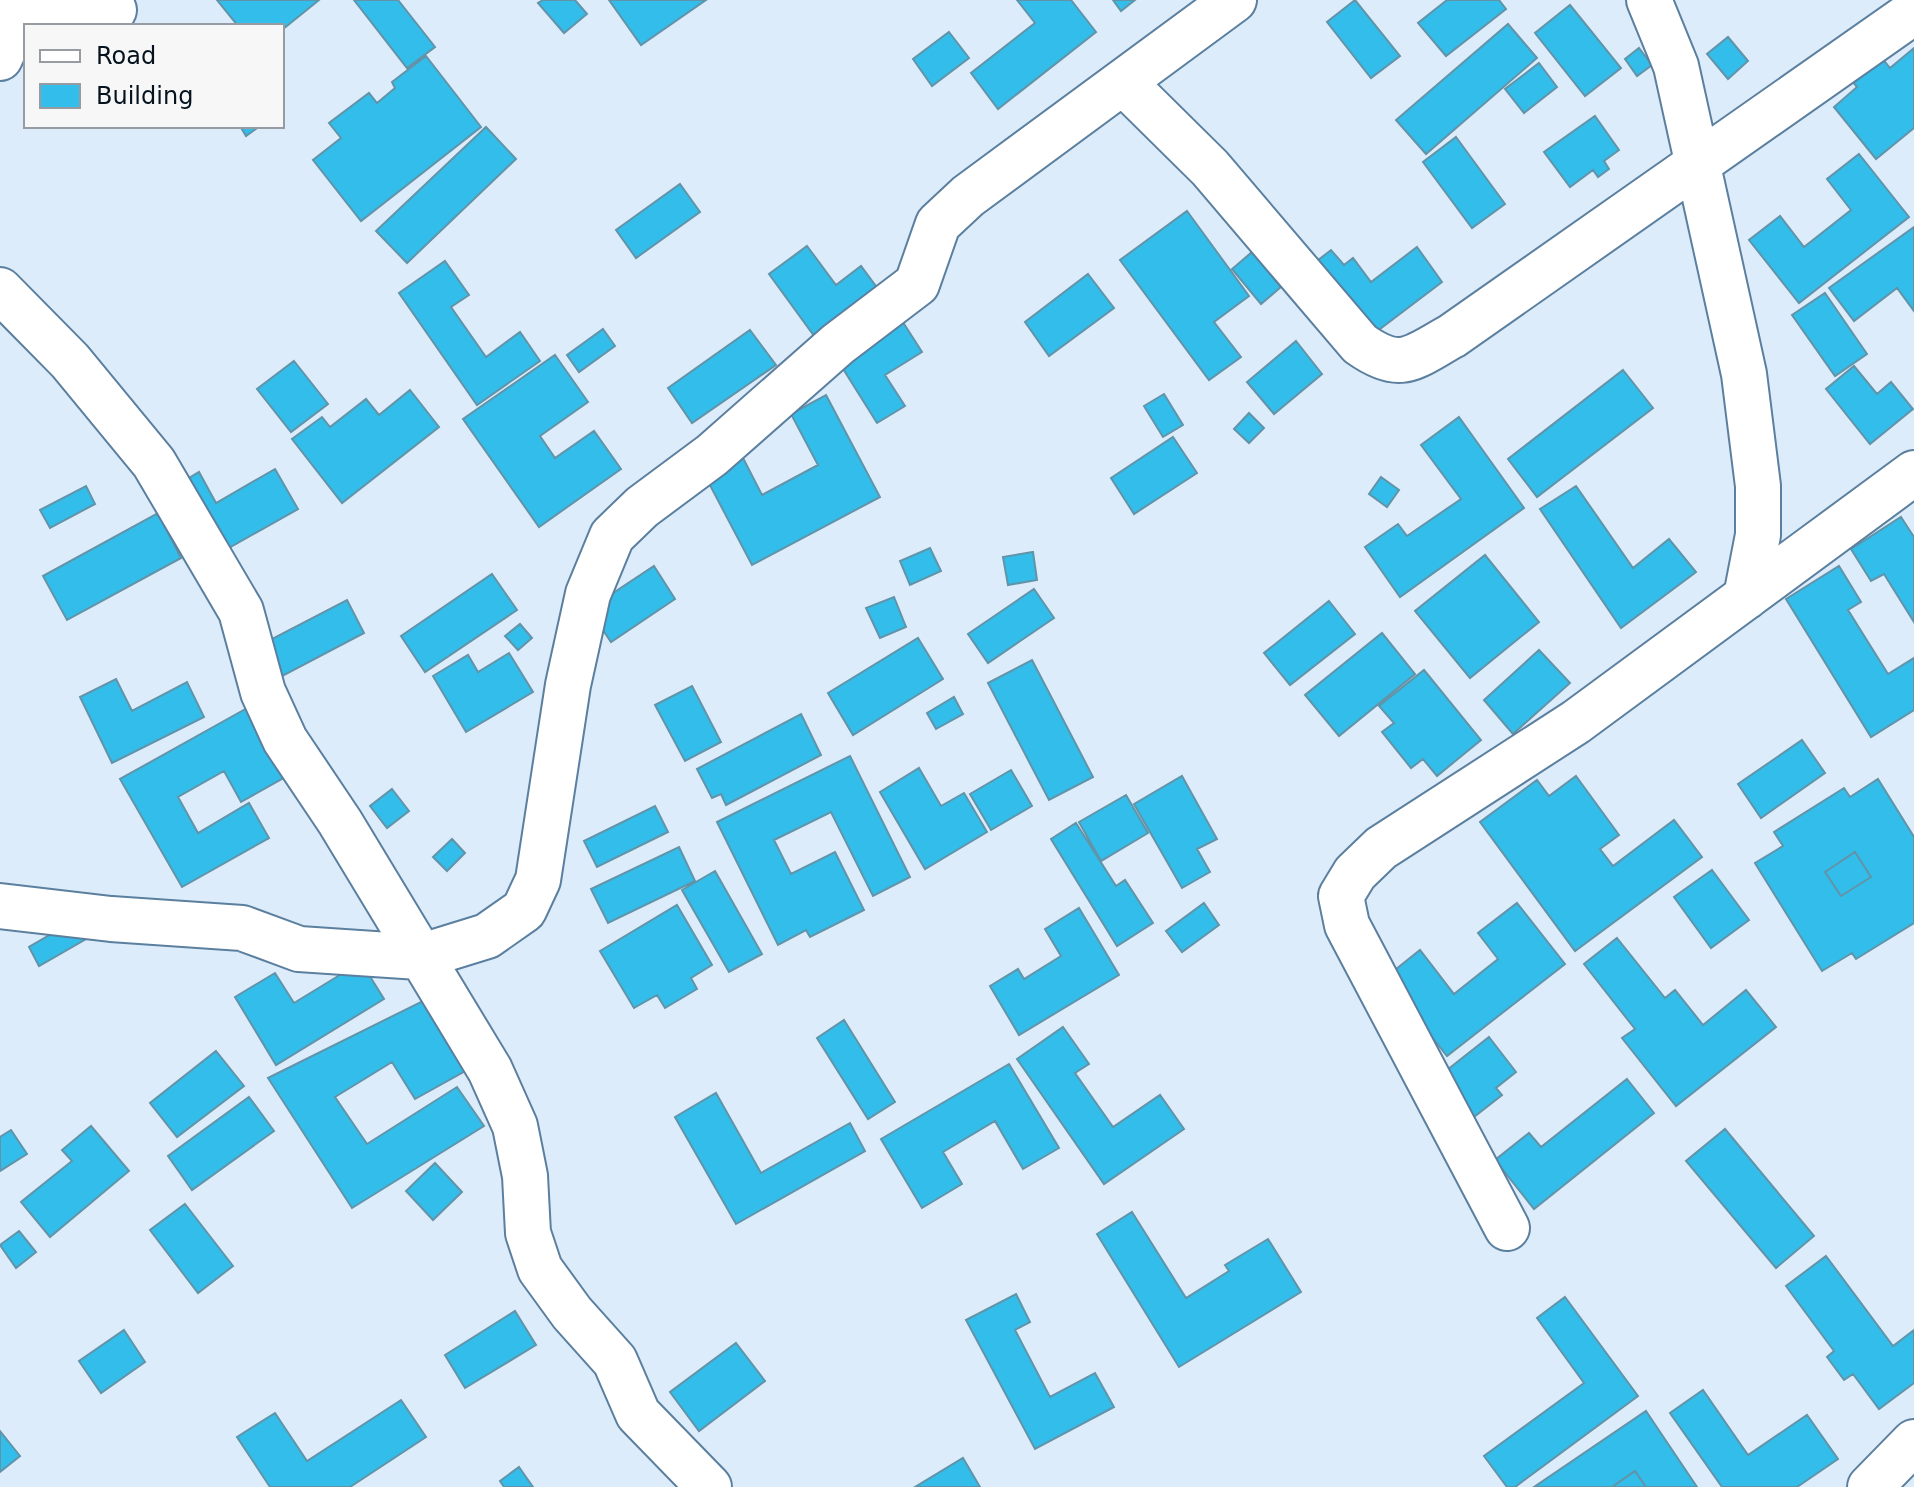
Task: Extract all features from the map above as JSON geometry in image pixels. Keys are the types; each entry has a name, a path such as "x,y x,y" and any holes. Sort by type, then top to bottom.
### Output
{"street":[{"path":"0,906 111,919 242,928 299,949 419,957 487,936 524,910 538,880 568,685 584,609 612,536 642,507 712,455 838,344 917,284 938,224 968,196 1234,0"},
{"path":"1649,0 1676,66 1744,374 1758,486 1758,535 1746,597"},
{"path":"0,58 15,5 114,10"},
{"path":"1124,83 1210,168 1360,344 1382,360 1406,361 1452,336 1914,12"},
{"path":"0,290 70,361 154,463 241,611 263,692 285,740 340,822 490,1070 515,1126 525,1176 528,1233 540,1269 572,1313 615,1361 638,1414 709,1487"},
{"path":"1507,1228 1347,925 1341,896 1355,873 1381,848 1576,722 1914,473"},
{"path":"1870,1487 1914,1442"}],"building":[{"path":"217,0 319,0 284,28 284,24 236,24"},
{"path":"354,0 398,0 435,47 407,68"},
{"path":"543,0 575,0 587,14 564,33 538,3"},
{"path":"609,0 706,0 641,45"},
{"path":"1017,0 1071,0 1096,32 998,109 971,73 1035,23"},
{"path":"1113,0 1135,0 1121,11"},
{"path":"1355,0 1400,56 1371,78 1327,22"},
{"path":"1447,0 1499,0 1506,9 1446,56 1418,23"},
{"path":"1570,5 1621,68 1585,96 1535,33"},
{"path":"1508,24 1537,58 1426,154 1396,120"},
{"path":"949,32 969,58 932,86 913,59"},
{"path":"1728,37 1748,61 1728,79 1707,54"},
{"path":"1639,48 1652,65 1637,76 1625,59"},
{"path":"1874,48 1890,68 1914,48 1914,128 1876,159 1834,107 1857,87 1844,71"},
{"path":"426,56 481,127 361,221 313,160 341,138 329,123 369,93 377,103 395,88 392,82"},
{"path":"1539,63 1557,87 1524,113 1505,89"},
{"path":"1595,116 1619,150 1604,161 1609,169 1598,177 1593,170 1570,187 1544,152"},
{"path":"486,127 516,159 407,263 376,231"},
{"path":"241,128 257,128 246,136"},
{"path":"1456,137 1505,204 1472,228 1423,162"},
{"path":"1859,154 1909,217 1799,303 1749,240 1780,216 1804,247 1851,210 1827,179"},
{"path":"680,184 700,212 636,258 616,230"},
{"path":"1187,211 1249,296 1214,322 1241,357 1209,380 1120,260"},
{"path":"1914,227 1914,311 1897,288 1854,321 1829,288"},
{"path":"807,246 836,285 861,266 884,297 820,344 769,274"},
{"path":"1417,247 1442,282 1364,341 1308,268 1331,250 1344,265 1353,258 1371,282"},
{"path":"1252,252 1281,287 1261,304 1232,269"},
{"path":"445,261 469,295 451,307 486,357 520,332 540,361 477,405 399,293"},
{"path":"1088,274 1114,308 1049,356 1025,322"},
{"path":"1825,293 1867,354 1835,376 1792,315"},
{"path":"899,316 922,352 885,375 905,406 877,423 835,356"},
{"path":"603,329 615,346 579,372 567,355"},
{"path":"750,330 776,365 692,423 668,388"},
{"path":"1296,341 1322,374 1274,414 1247,382"},
{"path":"555,355 588,402 540,436 555,458 594,431 621,469 539,527 463,419"},
{"path":"294,361 328,404 291,432 257,389"},
{"path":"1854,366 1877,394 1891,382 1913,409 1870,444 1826,389"},
{"path":"1623,370 1653,408 1537,497 1508,459"},
{"path":"410,390 439,427 342,503 292,439 322,417 330,427 366,399 379,415"},
{"path":"1164,394 1183,425 1163,437 1144,406"},
{"path":"826,395 880,497 752,565 702,470 739,450 762,495 818,465 791,414"},
{"path":"1249,413 1264,428 1249,443 1234,429"},
{"path":"1459,417 1524,508 1400,597 1365,547 1398,524 1407,536 1461,499 1421,445"},
{"path":"1173,437 1197,473 1134,514 1111,478"},
{"path":"275,469 298,509 213,557 174,487 199,472 216,503"},
{"path":"1381,477 1399,490 1387,507 1369,494"},
{"path":"86,486 95,504 50,528 40,510"},
{"path":"1576,486 1633,568 1669,539 1696,572 1621,628 1540,509"},
{"path":"158,513 181,558 67,620 43,576"},
{"path":"1901,517 1914,537 1914,622 1884,574 1871,581 1851,549"},
{"path":"930,548 941,571 910,585 900,561"},
{"path":"1033,552 1037,580 1008,585 1003,557"},
{"path":"1485,555 1539,622 1470,678 1415,611"},
{"path":"654,566 675,599 611,642 589,609"},
{"path":"1839,566 1861,602 1848,610 1888,674 1914,658 1914,710 1871,737 1786,599"},
{"path":"492,574 517,610 425,672 401,636"},
{"path":"1034,589 1054,618 988,663 968,634"},
{"path":"894,597 906,627 880,638 866,608"},
{"path":"347,600 364,633 269,683 251,650"},
{"path":"1329,601 1355,634 1290,685 1264,653"},
{"path":"520,624 532,638 518,650 505,636"},
{"path":"1382,633 1415,674 1339,736 1305,695"},
{"path":"918,638 943,679 853,735 828,693"},
{"path":"1539,650 1570,683 1513,734 1484,700"},
{"path":"509,653 533,692 466,732 433,676 468,655 478,672"},
{"path":"1032,660 1093,777 1049,800 988,683"},
{"path":"1424,670 1481,740 1437,776 1423,759 1411,768 1382,732 1394,723 1379,706"},
{"path":"116,679 132,711 187,682 204,717 112,763 80,697"},
{"path":"692,686 721,742 685,761 655,705"},
{"path":"954,697 963,714 936,729 927,713"},
{"path":"249,707 287,776 241,802 224,771 178,797 198,833 249,803 269,838 182,887 120,779"},
{"path":"801,714 821,755 726,805 721,794 712,798 697,769"},
{"path":"1802,740 1825,773 1761,818 1738,784"},
{"path":"850,756 910,877 873,896 831,812 774,840 791,874 835,852 864,910 810,937 806,930 778,945 717,822"},
{"path":"919,768 941,806 964,793 987,832 925,869 880,792"},
{"path":"1011,770 1032,806 991,830 970,794"},
{"path":"1182,776 1217,839 1197,849 1210,872 1182,888 1134,804"},
{"path":"1576,776 1619,835 1600,849 1613,866 1674,820 1702,857 1575,951 1480,822 1537,780 1549,796"},
{"path":"1878,779 1914,837 1914,923 1856,959 1852,953 1822,971 1755,863 1783,846 1774,832 1844,788 1850,797","holes":["1855,852 1871,877 1841,896 1825,872"]},
{"path":"392,789 409,811 387,828 370,806"},
{"path":"1126,795 1148,833 1101,861 1079,822"},
{"path":"655,806 668,832 597,867 584,841"},
{"path":"1076,823 1116,886 1125,880 1153,923 1117,946 1051,839"},
{"path":"452,839 465,853 447,871 433,857"},
{"path":"679,847 695,881 608,923 591,889"},
{"path":"1855,852 1871,877 1841,896 1825,872"},
{"path":"1712,870 1749,920 1711,948 1674,897"},
{"path":"715,871 762,954 729,972 682,890"},
{"path":"1204,903 1219,925 1182,952 1166,931"},
{"path":"1517,903 1565,964 1447,1056 1385,978 1420,950 1454,994 1498,959 1478,933"},
{"path":"677,905 712,965 691,978 697,989 665,1008 657,995 634,1008 600,951"},
{"path":"1079,908 1119,975 1019,1035 990,986 1018,969 1024,979 1061,956 1045,929"},
{"path":"77,919 88,938 39,966 29,947"},
{"path":"1617,938 1665,998 1675,990 1703,1025 1746,990 1776,1027 1676,1106 1622,1038 1635,1029 1584,964"},
{"path":"361,962 384,999 276,1065 235,997 275,973 294,1003"},
{"path":"431,997 467,1070 415,1099 392,1062 335,1097 367,1144 457,1087 484,1126 352,1208 268,1078"},
{"path":"844,1020 895,1102 868,1119 817,1038"},
{"path":"1063,1027 1089,1064 1075,1073 1113,1127 1160,1095 1184,1129 1104,1184 1017,1059"},
{"path":"1489,1037 1516,1072 1496,1088 1502,1095 1470,1120 1437,1078"},
{"path":"216,1051 244,1086 177,1137 150,1103"},
{"path":"1009,1064 1059,1148 1023,1169 995,1121 943,1152 962,1184 922,1208 881,1139"},
{"path":"1627,1079 1654,1113 1534,1209 1495,1160 1529,1133 1541,1147"},
{"path":"716,1093 761,1173 850,1123 865,1151 736,1224 675,1117"},
{"path":"249,1097 274,1131 192,1190 168,1156"},
{"path":"91,1126 129,1171 50,1237 21,1202 72,1161 62,1150"},
{"path":"1725,1129 1814,1236 1776,1268 1686,1161"},
{"path":"11,1130 27,1154 0,1171 0,1137"},
{"path":"435,1163 462,1192 433,1220 406,1191"},
{"path":"185,1204 233,1266 198,1293 150,1230"},
{"path":"1132,1212 1186,1298 1229,1271 1225,1265 1268,1239 1301,1292 1179,1367 1097,1234"},
{"path":"19,1231 36,1252 16,1268 0,1245"},
{"path":"1826,1256 1893,1346 1914,1330 1914,1383 1879,1409 1853,1374 1844,1380 1827,1357 1834,1351 1786,1286"},
{"path":"1016,1294 1030,1322 1015,1330 1050,1397 1095,1373 1114,1407 1035,1449 966,1320"},
{"path":"1565,1297 1638,1396 1515,1487 1507,1487 1484,1456 1584,1383 1537,1318"},
{"path":"515,1311 536,1345 465,1388 445,1355"},
{"path":"124,1330 145,1362 101,1393 79,1361"},
{"path":"736,1343 765,1381 699,1431 670,1392"},
{"path":"1703,1390 1748,1455 1807,1415 1838,1459 1797,1487 1722,1487 1670,1413"},
{"path":"401,1400 426,1437 350,1487 270,1487 237,1437 275,1413 307,1461"},
{"path":"1646,1411 1697,1487 1646,1487 1635,1471 1612,1487 1534,1487"},
{"path":"0,1431 20,1456 0,1472"},
{"path":"963,1458 980,1487 915,1487"},
{"path":"519,1467 533,1487 504,1487 500,1481"},
{"path":"1635,1471 1646,1487 1612,1487"}]}
